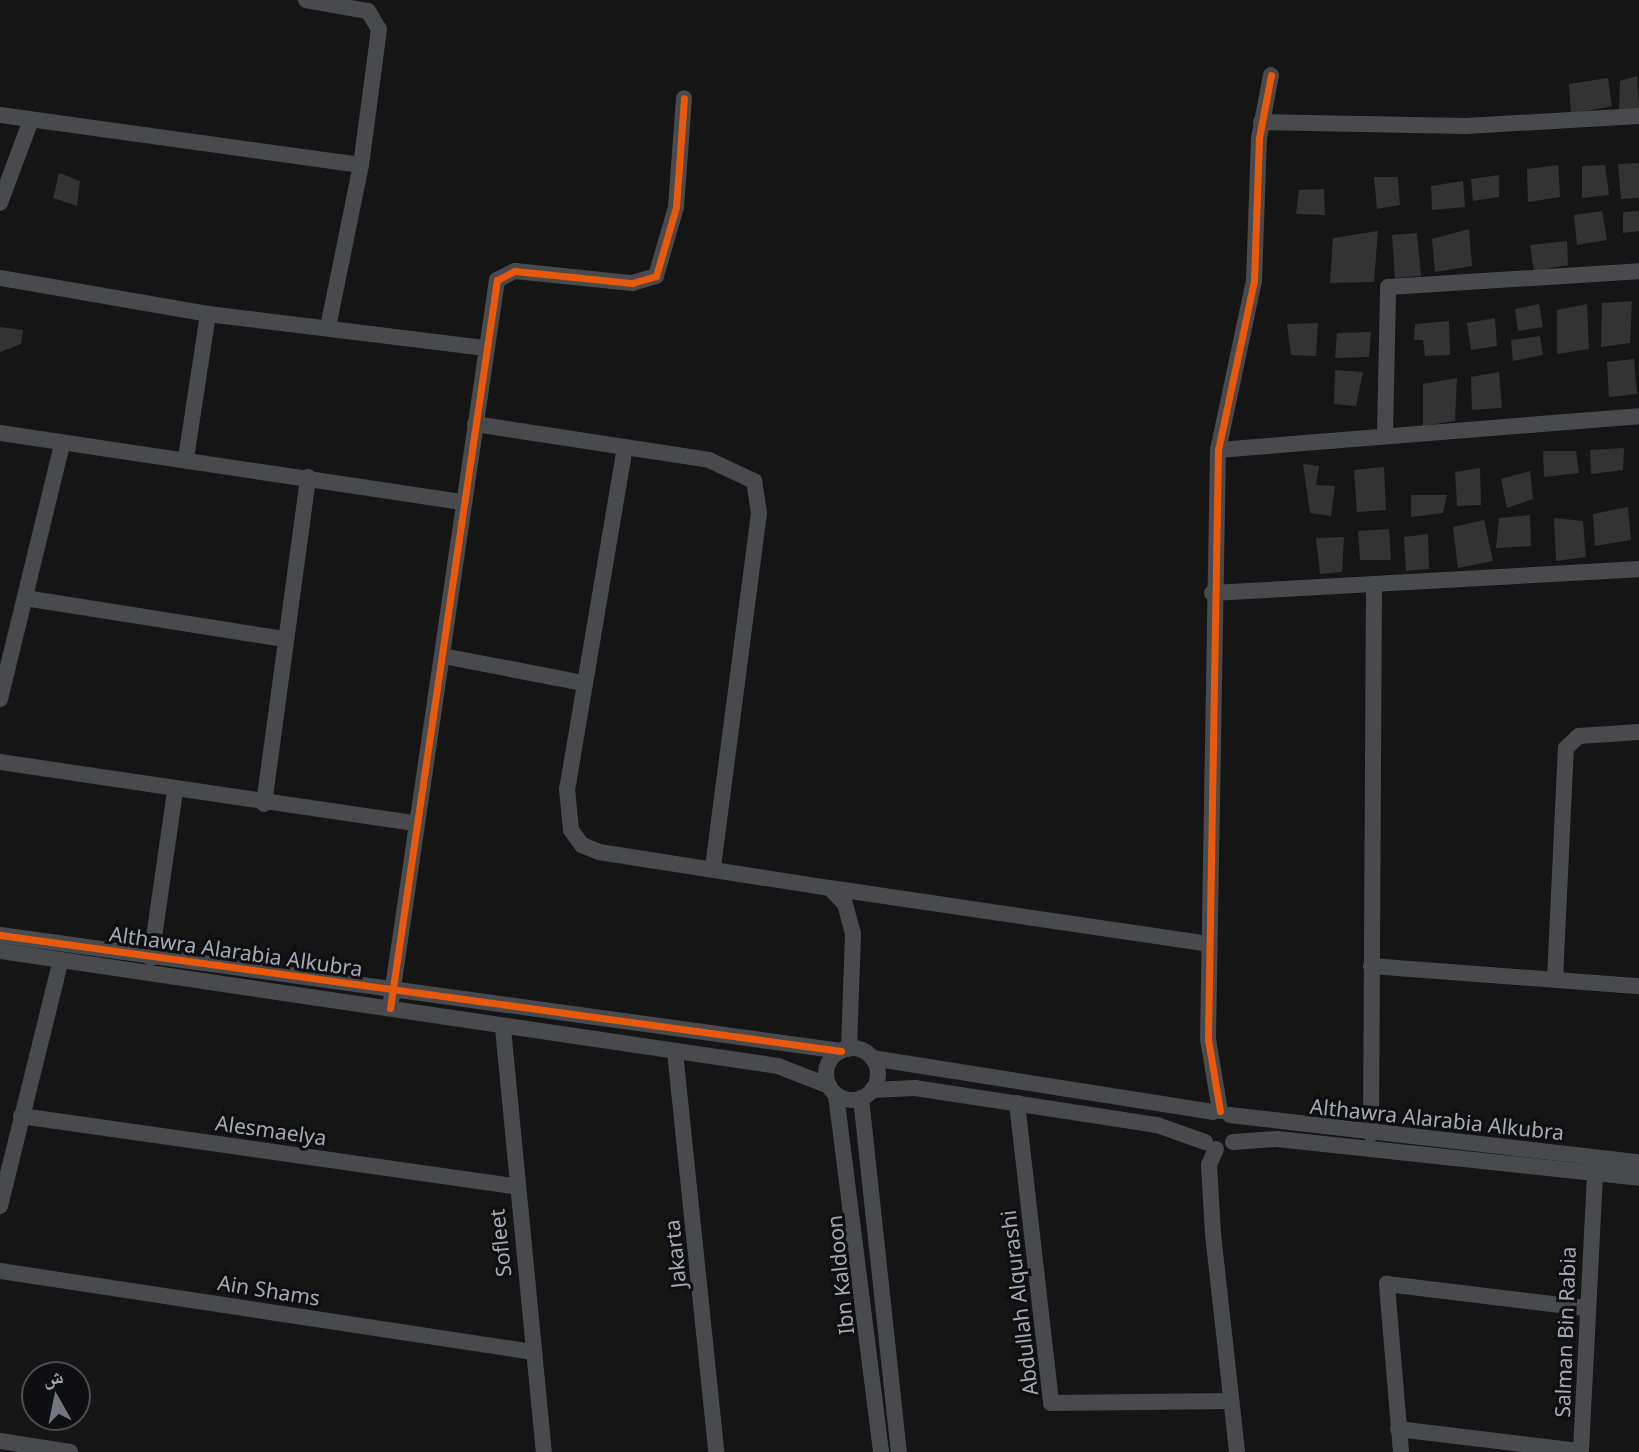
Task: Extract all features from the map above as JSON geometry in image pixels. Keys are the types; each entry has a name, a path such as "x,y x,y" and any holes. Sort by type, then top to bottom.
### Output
{"street":[{"path":"306,0 368,11 377,19 379,50 361,166 328,327"},
{"path":"1233,1142 1238,1131 1221,1113 1209,1039 1212,593 1218,450 1254,281 1261,122 1271,75"},
{"path":"390,1008 486,348 501,274 632,283 656,276 676,207 684,97"},
{"path":"0,115 361,166"},
{"path":"1261,122 1466,125 1639,116"},
{"path":"0,203 31,120"},
{"path":"1385,435 1388,287 1639,271"},
{"path":"0,278 208,314 486,348"},
{"path":"186,458 208,314"},
{"path":"1218,450 1639,416"},
{"path":"475,424 625,447 741,470 759,495 713,868"},
{"path":"0,433 62,444 186,458 463,502"},
{"path":"0,699 62,444"},
{"path":"625,447 567,789 571,830 582,845 599,852 1209,944"},
{"path":"264,804 284,639 308,477"},
{"path":"1212,593 1374,588 1639,569"},
{"path":"1371,1133 1374,588"},
{"path":"25,598 284,639"},
{"path":"443,656 583,683"},
{"path":"1555,979 1566,748 1578,736 1639,732"},
{"path":"0,762 175,791 415,823"},
{"path":"151,958 175,791"},
{"path":"830,888 845,904 853,934 845,1050 829,1062 832,1090 867,1094 915,1088 1017,1103 1157,1125 1210,1146"},
{"name":"Althawra Alarabia Alkubra","path":"0,935 747,1042 845,1050"},
{"name":"Althawra Alarabia Alkubra","path":"0,951 794,1070 832,1090"},
{"path":"0,1206 61,960"},
{"path":"1371,966 1639,986"},
{"name":"Sofleet","path":"503,1028 516,1186 544,1452"},
{"path":"745,1063 747,1042"},
{"path":"845,1050 872,1058 878,1074 867,1094"},
{"name":"Jakarta","path":"675,1052 716,1452"},
{"name":"Althawra Alarabia Alkubra","path":"872,1058 1221,1113 1596,1166 1639,1178"},
{"name":"Ibn Kaldoon","path":"832,1090 881,1452"},
{"name":"Ibn Kaldoon","path":"867,1094 899,1452"},
{"name":"Abdullah Alqurashi","path":"1017,1103 1051,1403 1231,1401"},
{"path":"1221,1113 1200,1125 1210,1146 1211,1202 1237,1452"},
{"name":"Alesmaelya","path":"21,1116 516,1186"},
{"name":"Althawra Alarabia Alkubra","path":"1210,1146 1277,1139 1596,1166 1639,1162"},
{"name":"Salman Bin Rabia","path":"1398,1429 1581,1451 1584,1308 1596,1166"},
{"name":"Ain Shams","path":"0,1271 533,1352"},
{"path":"1401,1452 1387,1284 1584,1308"},
{"path":"0,1441 70,1452"}],"building":[{"path":"1637,76 1639,108 1619,109 1620,81"},
{"path":"1608,78 1612,106 1571,114 1569,84"},
{"path":"1639,163 1639,198 1621,199 1618,164"},
{"path":"1558,165 1560,197 1528,202 1527,169"},
{"path":"1605,165 1609,195 1582,198 1582,166"},
{"path":"59,173 80,181 77,206 53,198"},
{"path":"1499,175 1499,197 1473,201 1471,179"},
{"path":"1374,177 1398,177 1400,205 1377,209"},
{"path":"1463,181 1465,207 1432,210 1431,186"},
{"path":"1324,189 1325,215 1296,214 1299,190"},
{"path":"1602,211 1607,240 1577,245 1574,215"},
{"path":"1639,211 1639,231 1623,233 1623,212"},
{"path":"1469,229 1472,266 1435,272 1432,239"},
{"path":"1378,231 1374,282 1330,283 1333,238"},
{"path":"1417,233 1421,276 1395,278 1392,235"},
{"path":"1567,241 1568,265 1534,271 1530,245"},
{"path":"1632,301 1630,343 1601,347 1602,303"},
{"path":"1539,304 1543,327 1518,331 1515,309"},
{"path":"1587,304 1589,349 1557,354 1557,310"},
{"path":"1495,318 1497,346 1471,350 1467,323"},
{"path":"1449,321 1450,355 1425,356 1423,340 1414,340 1415,324"},
{"path":"1318,323 1316,356 1291,355 1287,324"},
{"path":"0,327 23,330 21,344 0,352"},
{"path":"1371,332 1369,357 1335,358 1337,333"},
{"path":"1540,336 1543,355 1513,361 1511,340"},
{"path":"1634,359 1637,394 1609,397 1607,362"},
{"path":"1335,370 1363,372 1356,406 1334,404"},
{"path":"1499,372 1502,408 1472,410 1471,377"},
{"path":"1457,378 1455,421 1423,426 1423,384"},
{"path":"1624,448 1623,470 1591,474 1590,450"},
{"path":"1543,451 1576,451 1579,473 1544,477"},
{"path":"1303,464 1319,466 1316,485 1335,486 1331,516 1310,513"},
{"path":"1384,467 1386,510 1357,512 1354,470"},
{"path":"1480,468 1481,505 1457,506 1455,472"},
{"path":"1530,471 1533,499 1507,508 1501,479"},
{"path":"1411,495 1447,495 1443,513 1411,517"},
{"path":"1628,507 1631,540 1595,546 1593,514"},
{"path":"1530,515 1531,546 1496,548 1499,518"},
{"path":"1554,518 1583,521 1586,557 1556,561"},
{"path":"1484,520 1493,561 1458,568 1453,527"},
{"path":"1389,529 1391,560 1360,560 1358,531"},
{"path":"1428,534 1429,569 1406,571 1404,537"},
{"path":"1344,537 1342,572 1320,574 1316,538"}],"cycle path":[{"path":"1220,1111 1208,1039 1218,450 1254,281 1259,138 1271,75"},
{"path":"390,1008 497,280 515,271 632,283 656,276 676,207 684,98"},
{"path":"0,935 841,1051"}]}
